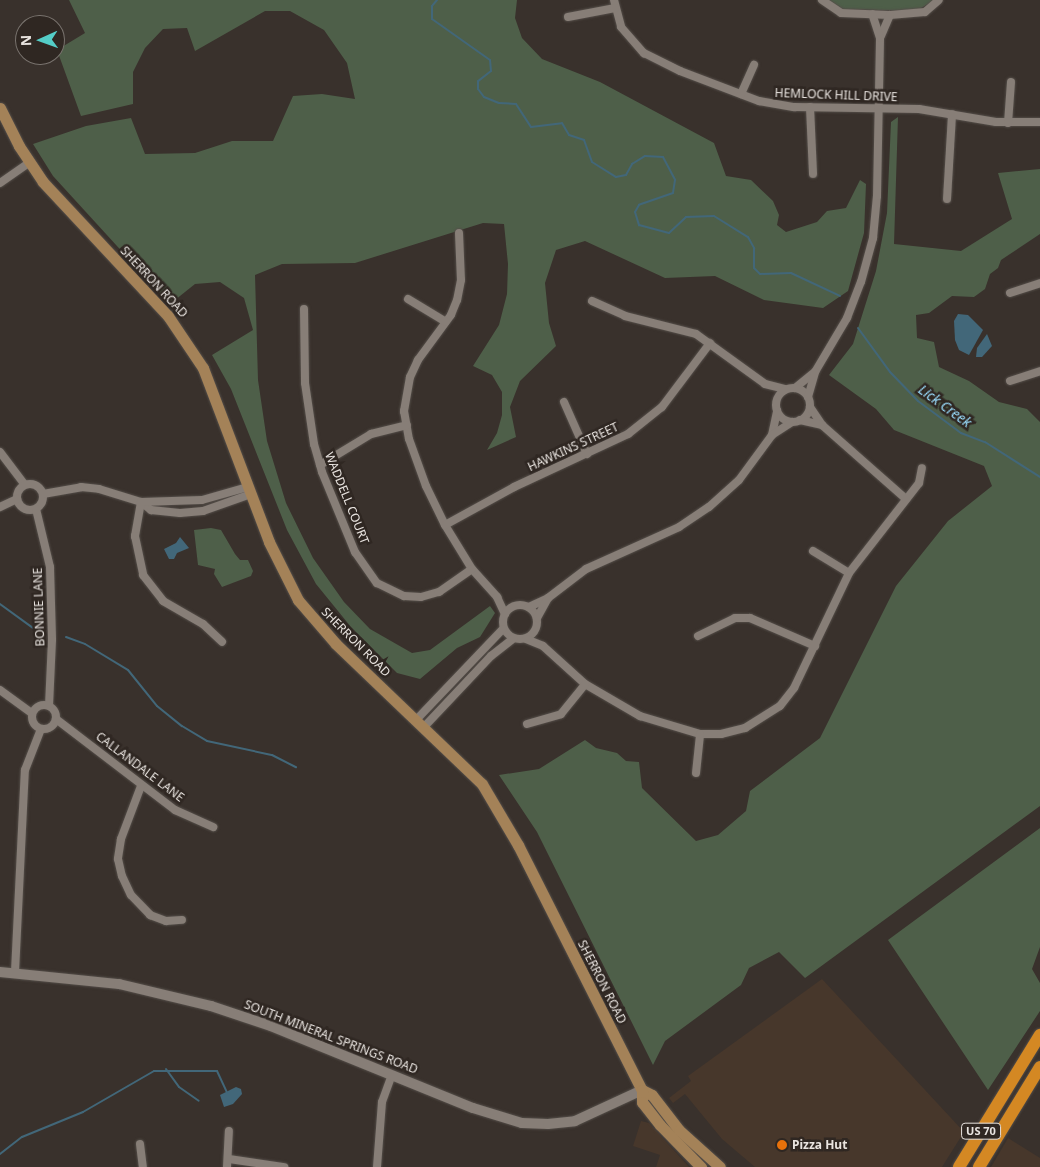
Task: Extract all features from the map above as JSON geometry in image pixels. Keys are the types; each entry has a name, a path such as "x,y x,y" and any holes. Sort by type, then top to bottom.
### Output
{"highway":[{"name":"US 70","path":"959,1167 1040,1035"},
{"name":"US 70","path":"979,1167 1040,1067"},
{"path":"980,1134 994,1143"}],"main road":[{"name":"SHERRON ROAD","path":"0,108 29,163 52,193 182,333 212,386 249,490 279,566 298,600 336,644 469,768 497,808 642,1090 642,1102 660,1126 701,1167"},
{"name":"SHERRON ROAD","path":"642,1090 652,1095 680,1130 720,1167"}],"street":[{"path":"822,0 841,13 890,15 925,12 938,0"},
{"path":"568,17 614,4"},
{"name":"HEMLOCK HILL DRIVE","path":"614,4 625,34 650,57 741,94 776,106 919,109 1008,123 1040,122"},
{"path":"872,14 880,38 879,109 877,196 868,259 847,318 814,372 808,397 810,407 822,425 906,499"},
{"path":"880,38 890,15"},
{"path":"741,94 754,65"},
{"path":"1008,123 1011,82"},
{"path":"810,107 813,174"},
{"path":"947,199 952,114"},
{"path":"0,183 29,163"},
{"path":"459,233 461,280 457,300 446,322 410,377 404,411 426,486 445,525 472,569 498,597 514,606 529,607 548,598 586,570 678,527 709,507 739,480 772,435 796,421 810,407"},
{"path":"1010,293 1024,290 1040,282"},
{"path":"408,299 446,322"},
{"path":"592,301 643,322 680,328 710,343 765,384 785,389 795,388 814,372"},
{"name":"WADDELL COURT","path":"304,309 306,398 320,465 355,552 385,589 404,596 431,595 472,569"},
{"name":"HAWKINS STREET","path":"445,525 514,487 628,434 662,407 710,343"},
{"path":"1010,381 1040,372"},
{"path":"765,384 783,419 822,425"},
{"path":"795,388 808,397"},
{"path":"772,435 776,407 785,389"},
{"path":"564,402 587,454"},
{"path":"320,465 371,434 407,425"},
{"path":"0,452 25,485 38,486 43,494 42,502 36,509 25,509 18,499 19,491 25,485"},
{"path":"421,723 491,656 513,639 526,639 543,646 585,684 640,716 700,734 721,734 745,728 772,712 794,688 849,573 919,483 922,468"},
{"path":"43,494 81,487 141,502 151,510 192,512 249,490"},
{"path":"0,507 18,499"},
{"path":"141,502 135,536 143,575 163,601 203,624 222,642"},
{"name":"BONNIE LANE","path":"36,509 50,567 52,640 49,706"},
{"path":"813,551 849,573"},
{"path":"421,723 504,628 505,614 498,597"},
{"path":"543,646 536,629 537,618 548,598"},
{"path":"505,614 514,606"},
{"path":"529,607 537,618"},
{"path":"698,636 735,618 750,618 815,646"},
{"path":"504,628 513,639"},
{"path":"526,639 536,629"},
{"path":"527,724 561,714 585,684"},
{"path":"0,690 32,713"},
{"path":"41,705 49,706 55,712 56,719 52,726 41,729 32,721 32,713 41,705"},
{"name":"CALLANDALE LANE","path":"56,719 141,786 175,810 213,827"},
{"path":"15,972 25,770 41,729"},
{"path":"696,773 700,734"},
{"path":"141,786 121,839 118,859 122,876 131,895 150,915 166,922 182,920"},
{"name":"SOUTH MINERAL SPRINGS ROAD","path":"0,972 15,972 119,984 211,1006 271,1026 492,1114 537,1124 564,1123 591,1116 642,1090"},
{"path":"377,1167 382,1102 392,1075"},
{"path":"229,1131 228,1163 284,1167"},
{"path":"140,1144 143,1167"}],"shaded area":[{"path":"822,979 964,1132 942,1167 755,1167 722,1139 685,1094 673,1103 669,1098 691,1081 688,1076"},
{"path":"641,1121 649,1123 689,1167 656,1167 660,1155 633,1146"},
{"path":"1008,1138 1040,1158 1040,1167 991,1167"}],"green space":[{"path":"69,0 517,0 515,18 522,38 542,59 600,82 714,143 726,176 751,180 773,201 779,215 777,225 786,232 817,222 827,211 846,208 860,180 866,184 864,233 848,291 823,308 764,300 715,276 665,278 585,241 556,250 545,283 549,323 556,346 520,381 510,407 516,437 487,450 497,433 502,415 502,392 492,375 473,366 499,325 507,294 508,264 504,224 483,223 355,263 282,264 255,275 258,380 267,441 286,503 313,558 344,602 370,629 412,653 430,650 490,606 495,613 480,637 457,648 420,679 397,673 351,627 316,584 287,530 231,389 212,355 253,330 244,298 220,282 195,284 170,304 53,176 33,144 86,126 131,118 145,154 195,153 232,141 273,141 293,96 322,94 355,99 347,63 324,30 290,11 265,11 195,51 187,28 163,29 145,48 133,72 133,104 81,116 62,65 65,65 65,45 85,33"},
{"path":"827,0 935,0 916,11 840,9"},
{"path":"898,117 894,244 961,251 1012,219 998,173 1040,169 1040,234 1001,260 998,268 990,274 985,289 974,297 952,296 929,313 916,315 917,338 934,342 939,367 969,381 999,402 1027,409 1040,422 1040,806 805,978 779,952 749,968 741,985 665,1041 653,1065 537,832 499,775 539,769 585,740 596,748 617,753 626,761 639,762 642,788 696,841 718,835 746,811 750,791 820,738 896,586 948,521 992,486 984,466 894,430 876,409 829,375 853,344 876,271 887,213 891,122"},
{"path":"211,528 221,530 240,560 248,560 253,571 251,576 222,587 214,574 215,569 198,565 194,530"},
{"path":"1040,828 1040,947 1032,969 1040,983 1040,1011 988,1090 888,940"}],"water":[{"path":"958,314 968,315 983,330 969,355 959,350 955,340 954,321"},
{"path":"987,334 992,346 982,357 976,357 977,348"},
{"path":"180,537 189,548 177,553 174,559 169,559 164,549 176,543"},
{"path":"236,1087 241,1089 242,1094 233,1104 224,1107 220,1095"}],"waterway":[{"name":"Lick Creek","path":"437,0 432,6 432,19 490,60 491,71 478,81 478,89 484,97 499,103 516,104 531,127 562,123 569,135 584,140 592,162 616,177 626,175 632,164 645,156 663,157 675,180 673,193 639,205 635,212 639,225 669,233 686,217 714,216 748,237 754,248 754,268 760,274 791,273 840,296"},
{"name":"Lick Creek","path":"858,328 890,372 918,401 961,433 985,442 1040,477"},
{"path":"0,604 33,628"},
{"path":"66,637 85,644 128,670 157,706 182,726 207,741 272,755 296,767"},
{"path":"166,1069 179,1087 199,1101"},
{"path":"0,1154 22,1137 83,1112 154,1071 217,1071 227,1092"}],"place":[{"name":"Pizza Hut","path":"782,1145"}]}
